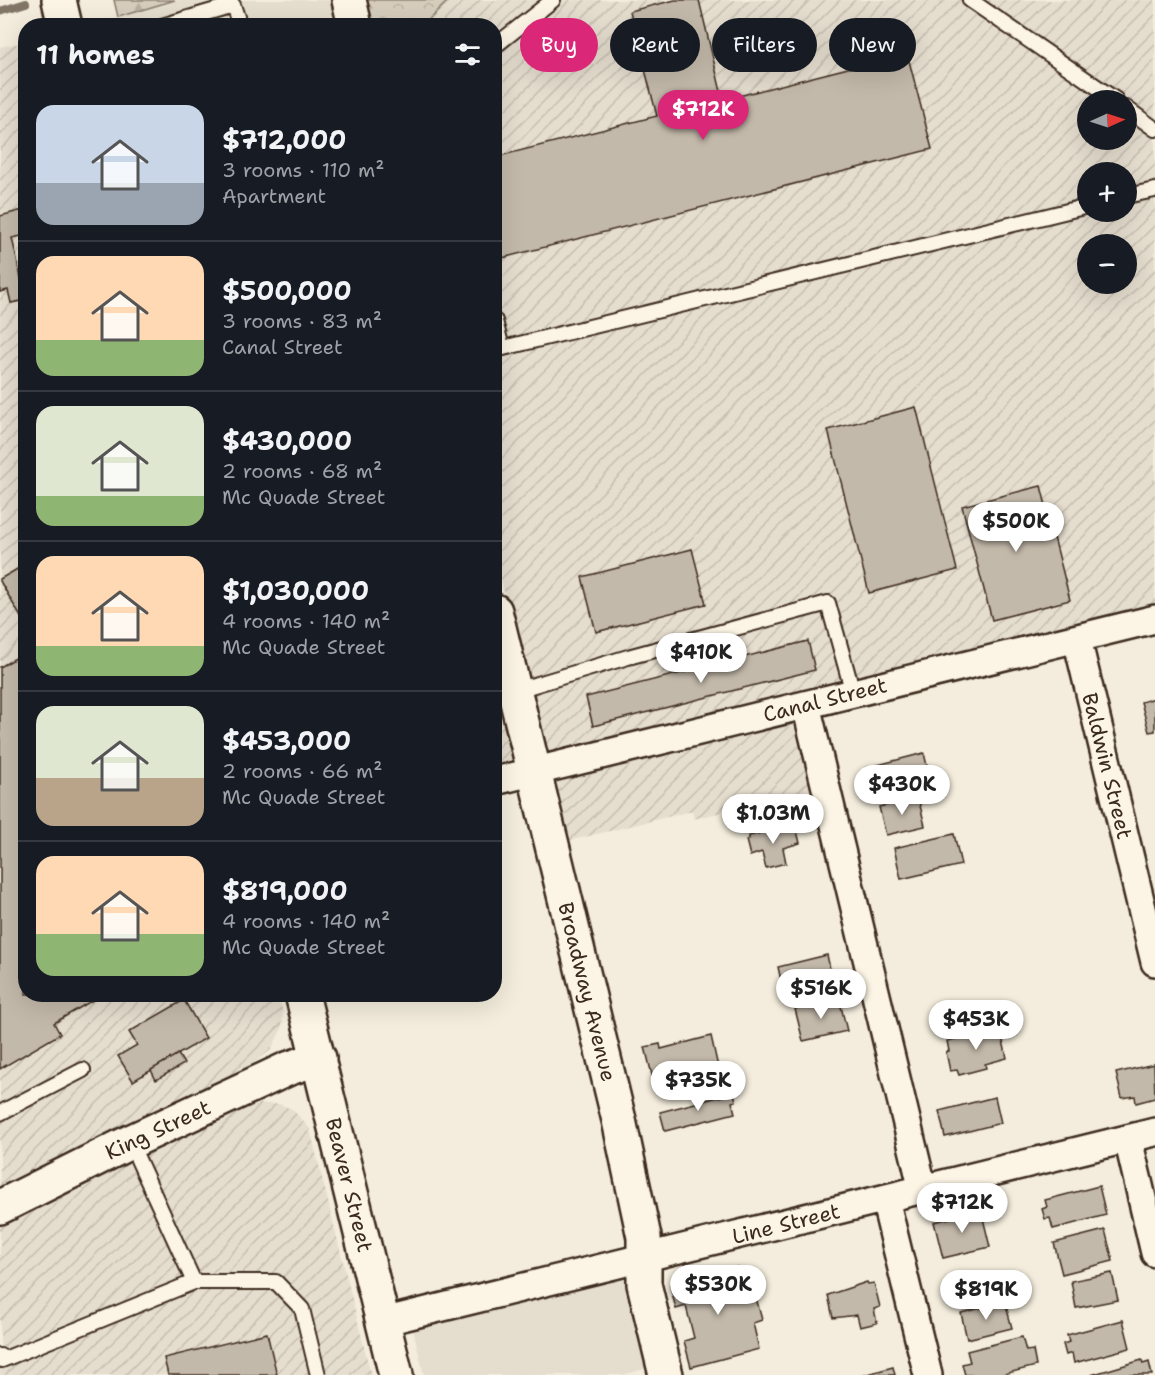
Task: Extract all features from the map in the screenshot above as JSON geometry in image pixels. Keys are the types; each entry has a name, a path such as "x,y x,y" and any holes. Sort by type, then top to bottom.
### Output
{"street":[{"path":"59,0 63,18"},
{"path":"349,0 353,18"},
{"name":"Canal Street","path":"502,779 1155,620"},
{"name":"Baldwin Street","path":"1077,639 1155,962"},
{"name":"Broadway Avenue","path":"502,640 619,1120 644,1237 644,1284 666,1375"},
{"path":"806,705 923,1190"},
{"name":"Beaver Street","path":"304,1002 396,1375"},
{"name":"King Street","path":"0,1207 130,1142 287,1069 319,1058"},
{"name":"Line Street","path":"382,1322 1155,1132"},
{"path":"1128,1139 1155,1253"},
{"path":"885,1200 928,1375"}],"lane":[{"path":"502,40 553,0"},
{"path":"970,0 1101,90"},
{"path":"189,18 233,5 237,18"},
{"path":"1137,116 1155,129"},
{"path":"1137,193 1155,189"},
{"path":"502,348 1077,209"},
{"path":"514,691 628,657 828,603 853,693"},
{"path":"0,1113 83,1070"},
{"path":"130,1142 194,1282"},
{"path":"0,1356 2,1360 194,1282 276,1282 302,1309 318,1375"}],"shaded area":[{"path":"175,0 336,0 340,18 116,18"},
{"path":"449,0 1155,0 1155,608 787,698 810,790 694,819 692,811 564,842 502,583 502,18 430,18"},
{"path":"18,43 18,1002 280,1002 283,1012 282,1028 271,1050 250,1066 0,1192 0,47"},
{"path":"502,697 524,789 502,795"},
{"path":"259,1104 279,1104 292,1109 310,1129 371,1375 0,1375 0,1226 189,1130"},
{"path":"627,1276 648,1368 623,1375 424,1375 413,1329"}],"green space":[{"path":"114,0 175,0 118,17"},
{"path":"362,0 449,0 430,18 366,18"}],"building":[{"path":"675,0 699,0 712,54 712,72 716,72 723,100 833,72 912,72 932,149 502,258 502,155 657,116 646,72 700,72 700,18 632,18 630,11"},
{"path":"18,211 18,237 12,238 18,265 18,302 11,303 8,290 0,292 0,216"},
{"path":"916,407 957,570 869,593 828,430"},
{"path":"1041,486 1070,600 992,620 962,506"},
{"path":"692,549 706,604 596,632 582,577"},
{"path":"18,569 18,612 0,581"},
{"path":"808,641 815,670 593,726 586,697"},
{"path":"18,657 18,1002 89,1002 54,1023 60,1034 0,1069 0,667"},
{"path":"1155,698 1155,731 1149,732 1141,702"},
{"path":"924,753 931,783 873,797 866,768"},
{"path":"918,797 925,826 886,835 879,807"},
{"path":"787,826 788,829 796,827 800,843 783,848 786,863 766,868 762,852 750,856 746,840 749,836"},
{"path":"954,834 961,865 901,879 894,848"},
{"path":"827,955 831,973 782,985 778,967"},
{"path":"839,998 847,1031 803,1041 795,1009"},
{"path":"181,1002 185,1002 206,1038 133,1081 118,1056 137,1045 129,1032"},
{"path":"1000,1028 1007,1058 985,1064 986,1068 959,1075 957,1070 950,1071 946,1052 949,1051 947,1041"},
{"path":"711,1036 718,1067 654,1083 645,1047 660,1044 661,1049"},
{"path":"178,1054 184,1064 156,1080 151,1070"},
{"path":"1154,1064 1155,1098 1136,1103 1135,1096 1122,1098 1116,1073"},
{"path":"734,1093 736,1101 732,1102 735,1113 665,1131 660,1112"},
{"path":"995,1097 1001,1123 945,1137 939,1111"},
{"path":"1099,1186 1106,1215 1053,1229 1050,1218 1045,1219 1042,1209 1047,1207 1045,1200"},
{"path":"981,1210 990,1247 943,1258 934,1222"},
{"path":"1105,1230 1113,1261 1062,1274 1054,1243"},
{"path":"738,1267 745,1293 754,1290 762,1320 753,1323 759,1349 691,1367 684,1341 694,1338 686,1306 676,1309 670,1285"},
{"path":"1112,1273 1118,1300 1076,1308 1071,1281"},
{"path":"867,1282 868,1284 874,1283 880,1307 874,1309 877,1323 860,1327 857,1315 833,1318 828,1295"},
{"path":"1005,1302 1012,1328 967,1339 961,1313"},
{"path":"1123,1320 1130,1348 1074,1363 1072,1353 1066,1355 1063,1344 1069,1342 1067,1335"},
{"path":"267,1333 277,1375 168,1375 164,1358"},
{"path":"1022,1337 1026,1351 1033,1350 1036,1366 1000,1375 965,1375 962,1364 970,1362 967,1351"},
{"path":"1142,1360 1143,1364 1149,1362 1152,1375 1091,1375"},
{"path":"893,1367 895,1375 864,1375"}],"waterway":[{"path":"0,11 26,3"}]}
